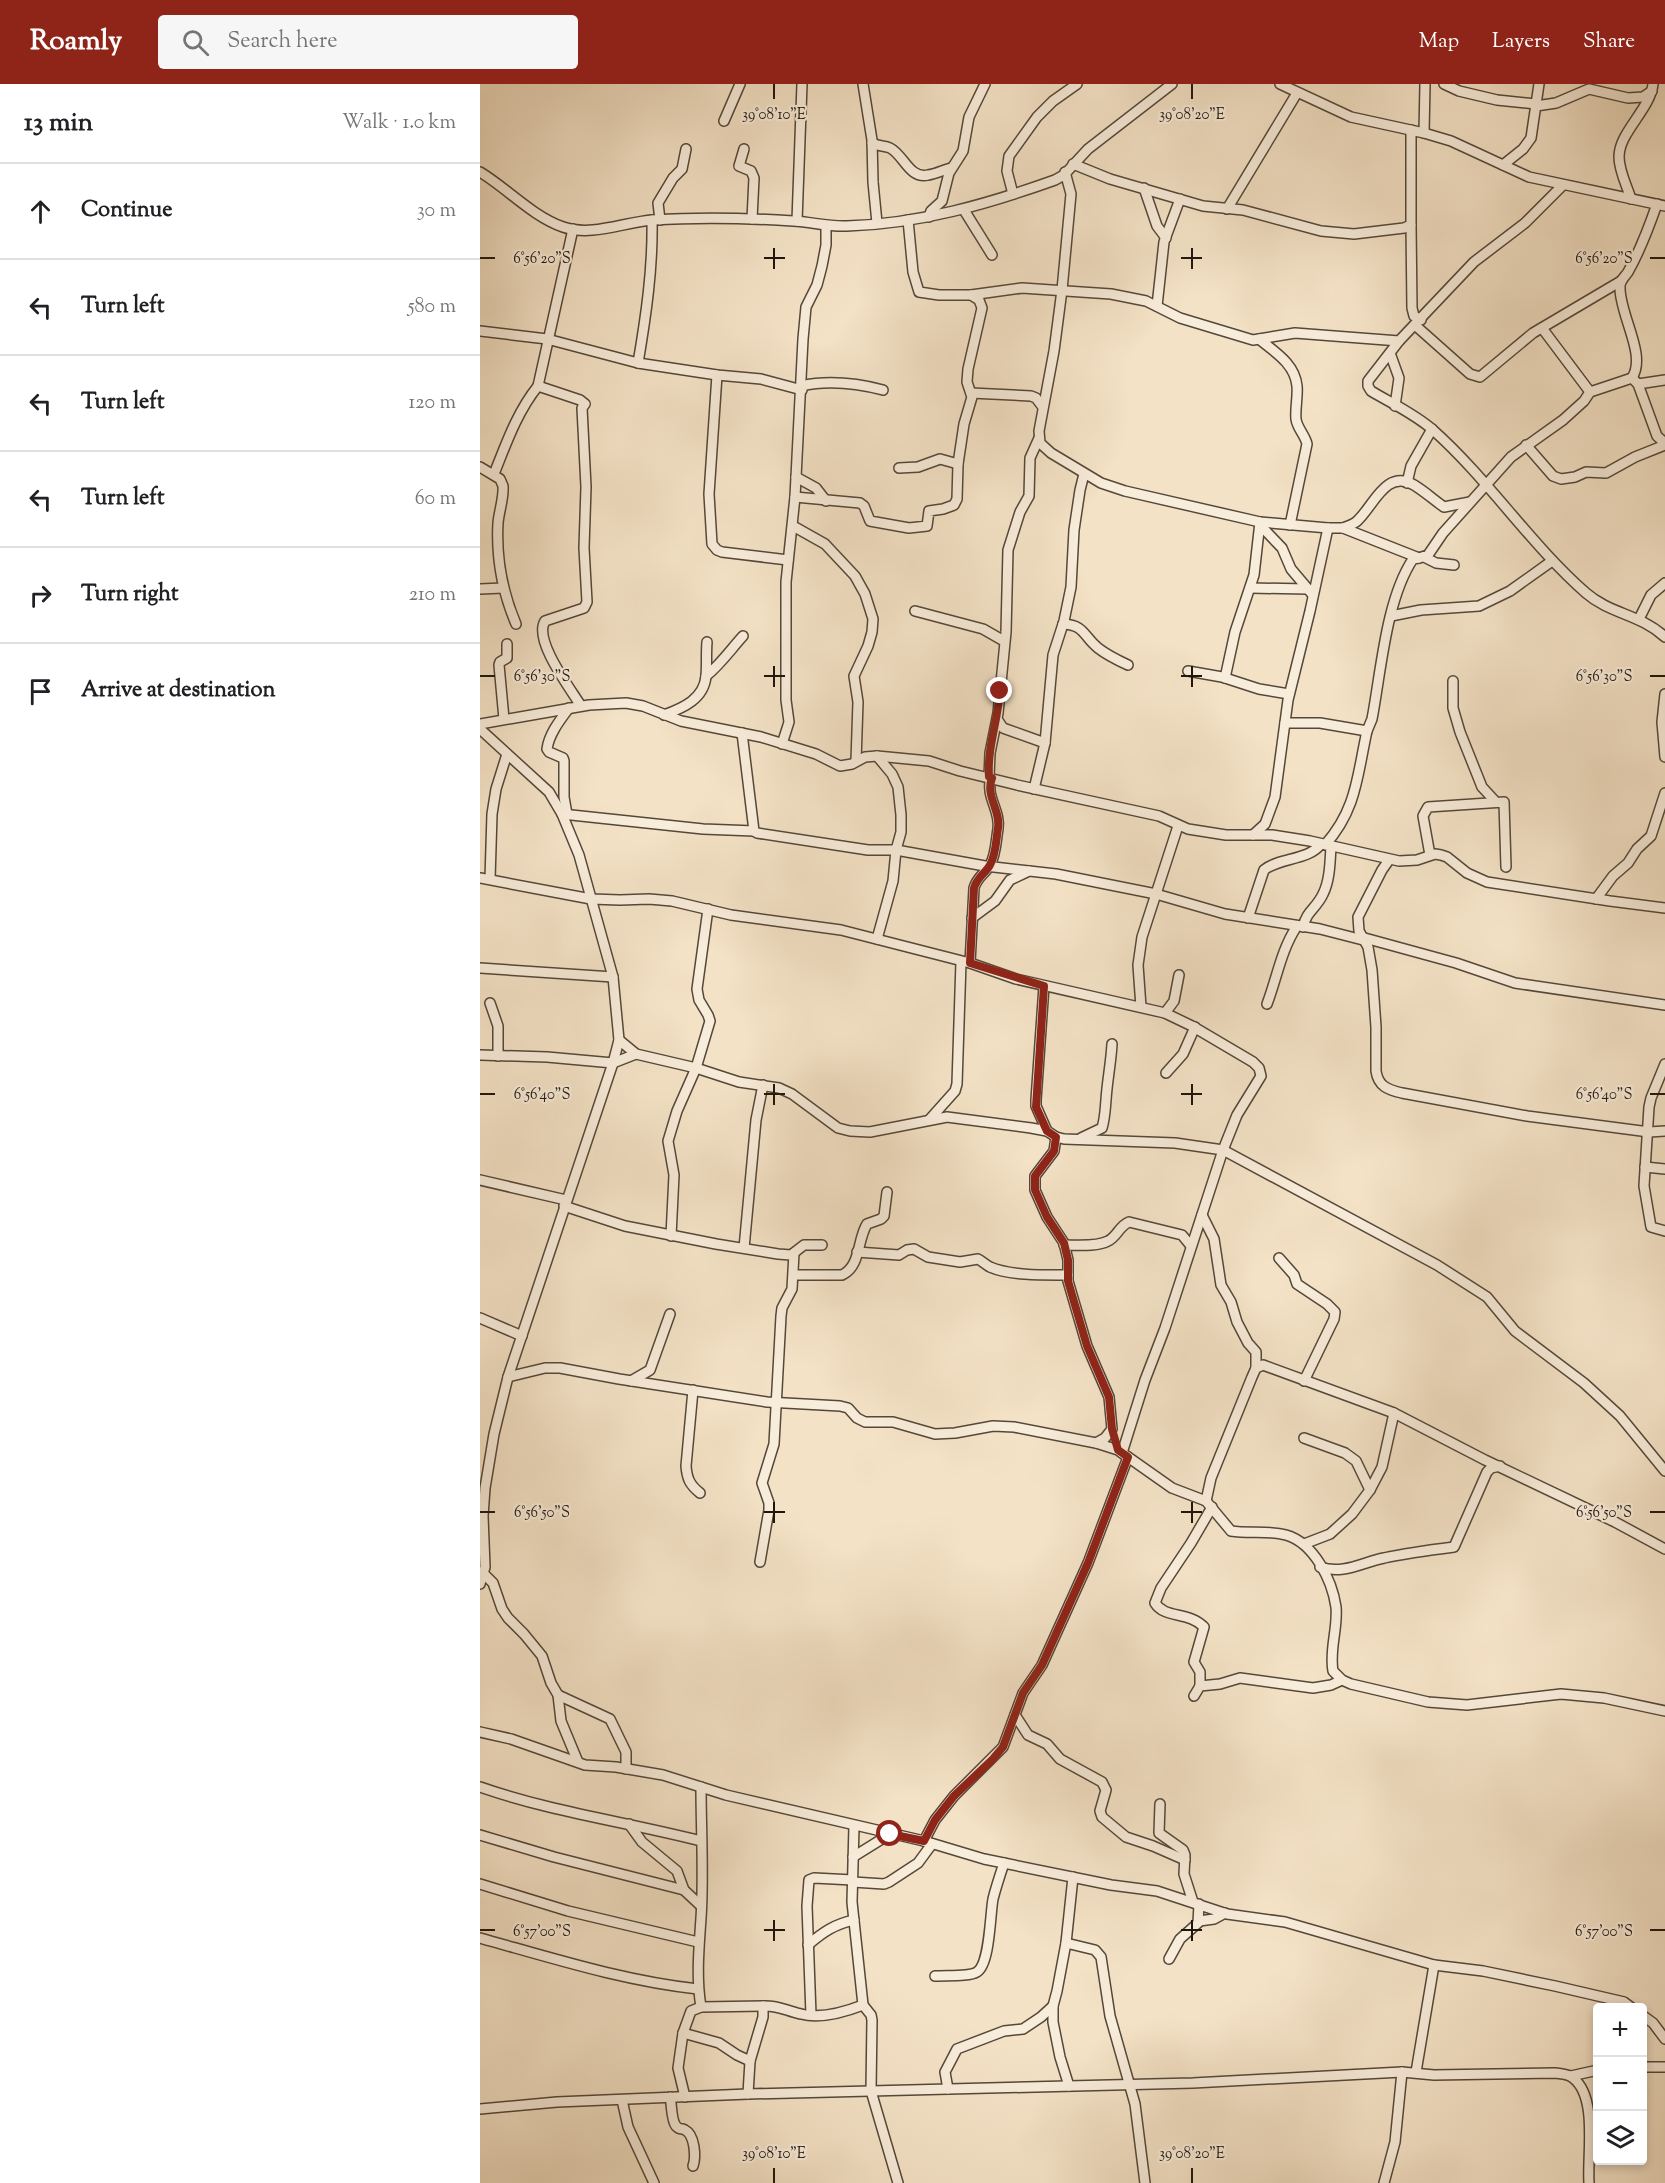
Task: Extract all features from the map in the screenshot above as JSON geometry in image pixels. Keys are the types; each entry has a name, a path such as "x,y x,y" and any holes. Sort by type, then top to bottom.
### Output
{"street":[{"path":"724,121 740,84"},
{"path":"797,221 802,84"},
{"path":"863,84 872,143 877,223"},
{"path":"1013,194 1007,171 1009,156 1037,117 1053,101 1077,84"},
{"path":"480,172 528,207 562,227 573,229 594,230 656,220 752,219 848,226 908,220 964,210 1055,180 1088,149 1172,84"},
{"path":"1280,84 1351,117 1451,141 1529,177 1661,205 1619,286 1624,317 1637,354 1635,381 1657,436 1665,444 1606,473 1586,472 1575,477 1561,479 1553,476 1526,445"},
{"path":"1227,209 1306,84"},
{"path":"1424,133 1425,84"},
{"path":"1444,84 1459,92 1536,105 1556,103 1589,89 1628,98 1643,97 1653,88"},
{"path":"1503,165 1523,149 1531,138 1539,84"},
{"path":"929,217 942,201 951,168 963,151 969,117 984,85"},
{"path":"1631,199 1619,162 1620,150 1653,88"},
{"path":"1411,130 1412,308 1414,316 1418,323 1476,377 1480,377 1491,369 1533,333 1621,281"},
{"path":"872,143 879,147 892,149 909,169 920,174 926,175 951,168"},
{"path":"638,363 658,203 673,178 682,169 686,149"},
{"path":"744,149 740,166 751,171 754,178 752,219"},
{"path":"1073,164 1110,180 1203,206 1243,210 1321,231 1354,234 1404,228 1411,225"},
{"path":"930,1119 955,1091 957,1084 966,963 975,883 990,866 999,825 990,789 990,753 997,719 1007,625 1008,550 1020,512 1029,496 1030,459 1039,438 1042,405 1054,351 1071,194 1065,172"},
{"path":"1563,185 1525,223 1474,262 1399,341 1368,381 1368,386 1371,391 1432,429 1487,484 1552,561 1600,604 1639,619 1654,627 1665,637"},
{"path":"1144,188 1157,226 1166,238"},
{"path":"1157,306 1166,238 1180,199"},
{"path":"964,210 992,255"},
{"path":"908,220 913,272 920,292 939,295 972,295 1022,288 1133,297 1180,318 1247,339 1295,333 1399,341"},
{"path":"782,744 789,722 786,700 788,560 793,526 806,307 817,285 822,266 826,245 826,226"},
{"path":"494,474 509,436 529,397 538,386 573,229"},
{"path":"795,497 860,502 865,507 867,518 873,522 909,528 924,528 927,526 929,511 949,508 956,502 958,464 964,424 972,401 972,393 967,382 968,369 982,308 979,300 972,295"},
{"path":"1542,328 1590,392"},
{"path":"480,331 547,339 638,363 761,379 801,388 816,383 858,384 883,390"},
{"path":"1259,339 1287,362 1295,376 1296,421 1305,435 1307,444 1290,525"},
{"path":"1390,352 1399,378 1395,406"},
{"path":"717,375 709,494 712,544 722,552 788,560"},
{"path":"1248,918 1264,870 1309,854 1326,845 1349,810 1367,731 1372,719 1385,638 1402,580 1413,559 1428,555 1470,502 1511,457 1563,420 1584,401 1590,392 1635,381 1665,380"},
{"path":"538,386 580,400 585,404 582,408 586,487 584,548 587,603 584,608 545,621 542,627 549,655 581,706"},
{"path":"972,393 1030,396 1036,398 1042,405"},
{"path":"1407,483 1411,466 1432,429"},
{"path":"1039,438 1045,448 1084,474 1125,491 1260,523 1343,528 1354,524 1362,517 1386,485 1412,483 1444,507 1470,502"},
{"path":"899,468 918,467 940,459 958,464"},
{"path":"480,467 494,474 503,486 497,538 503,588 516,624"},
{"path":"1035,789 1045,743 1053,655 1071,587 1074,530 1084,474"},
{"path":"796,477 816,488 826,501"},
{"path":"1225,678 1235,632 1250,588 1260,523"},
{"path":"1260,523 1282,548 1291,569 1310,592"},
{"path":"793,526 825,544 855,576 865,594 873,619 868,646 854,676 858,702 856,761"},
{"path":"1253,835 1262,828 1268,818 1275,797 1289,694 1310,611 1310,592 1328,528"},
{"path":"1343,528 1436,563 1455,565"},
{"path":"1391,616 1421,610 1479,606 1510,591 1552,561"},
{"path":"1639,619 1651,595 1665,583"},
{"path":"480,589 503,588"},
{"path":"1250,588 1310,592"},
{"path":"915,611 983,629 1004,641"},
{"path":"1063,624 1074,624 1083,630 1095,646 1128,664"},
{"path":"706,676 720,664 728,650 743,636"},
{"path":"664,715 691,703 698,694 706,676 707,642"},
{"path":"504,719 500,662 507,658 507,644"},
{"path":"1188,671 1289,694"},
{"path":"1453,681 1453,708 1460,732 1482,787 1495,801"},
{"path":"1665,694 1662,722 1665,758"},
{"path":"480,724 581,706 626,703 643,706 681,721 746,734 816,754 840,766 865,757 877,756 929,761 1035,789 1160,816 1178,826 1226,835 1272,835 1389,860 1407,861 1430,855 1447,857 1467,873 1487,882 1665,908"},
{"path":"480,1584 484,1574 484,1488 508,1377 619,1040 613,977 579,855 565,814 564,761 563,758 547,749 547,743 569,708"},
{"path":"997,719 1003,728 1045,743"},
{"path":"1285,723 1320,723 1367,731"},
{"path":"480,729 543,785 565,814 703,829 754,831 868,850 896,850 990,866 1056,874 1156,894 1225,914 1327,930 1456,963 1515,983 1665,1005"},
{"path":"746,734 754,831"},
{"path":"507,754 496,789 485,878 591,898 620,900 649,898 764,920 831,928 877,939 1044,986 1166,1013 1195,1027 1252,1062 1261,1072 1258,1083 1237,1115 1223,1149 1088,1563 1042,1665 1023,1693 1008,1735 998,1754 954,1796 935,1820 918,1863 884,1884 814,1878 809,1880 807,1906 811,2015"},
{"path":"877,756 892,774 898,787 901,832 896,850 893,881 877,939"},
{"path":"1596,899 1613,876 1628,863 1637,849 1651,836 1665,793"},
{"path":"1430,855 1423,816 1428,807 1504,802 1506,867"},
{"path":"1268,818 1272,835"},
{"path":"1141,1007 1138,965 1142,937 1178,826"},
{"path":"1267,1004 1289,939 1325,891 1326,845"},
{"path":"1389,860 1358,917 1362,939 1368,947 1372,970 1376,1071 1377,1078 1384,1087 1402,1093 1527,1116 1649,1132 1665,1131"},
{"path":"972,918 995,901 1010,880 1029,871"},
{"path":"671,1236 674,1175 668,1141 677,1112 696,1068 710,1021 699,1000 698,988 708,909"},
{"path":"480,968 613,977"},
{"path":"1166,1013 1174,1001 1179,975"},
{"path":"1044,986 1036,1107 1047,1131"},
{"path":"489,1003 498,1026 498,1056"},
{"path":"1166,1073 1183,1054 1195,1027"},
{"path":"619,1040 636,1054 696,1068 739,1082 779,1088 792,1094 823,1119 838,1128 850,1131 870,1132 947,1117 982,1120 1047,1131 1056,1137 1175,1143 1223,1149 1437,1265 1486,1297 1515,1331 1566,1369 1620,1416 1665,1471"},
{"path":"1078,1139 1102,1128 1107,1113 1106,1101 1111,1071 1112,1044"},
{"path":"480,1055 547,1056 613,1063 636,1054"},
{"path":"1665,1064 1651,1098 1644,1197 1650,1214 1651,1227 1665,1231"},
{"path":"744,1248 756,1120 763,1085"},
{"path":"1056,1137 1054,1151 1039,1169 1034,1183 1038,1199 1064,1245 1068,1275 1082,1331 1109,1397 1112,1429 1123,1454"},
{"path":"1646,1167 1665,1169"},
{"path":"480,1180 565,1203 626,1226 778,1254 794,1253"},
{"path":"794,1275 842,1275 849,1271 867,1224 884,1216 887,1192"},
{"path":"1194,1696 1200,1686 1200,1672 1194,1662 1204,1627 1195,1619 1162,1612 1155,1603 1161,1588 1191,1543 1209,1504 1211,1478 1256,1368 1256,1352 1248,1343 1237,1322 1231,1302 1221,1284 1214,1239 1202,1215"},
{"path":"1064,1245 1106,1243 1113,1238 1122,1225 1129,1222 1182,1235 1191,1246"},
{"path":"760,1562 769,1510 762,1483 774,1444 782,1308 792,1290 794,1253 800,1246 822,1245"},
{"path":"857,1252 899,1255 907,1250 914,1250 928,1257 960,1262 978,1259 989,1267 1018,1272 1068,1275"},
{"path":"1279,1258 1294,1275 1297,1284 1335,1312 1334,1319 1304,1382"},
{"path":"631,1381 650,1370 670,1314"},
{"path":"480,1318 522,1336"},
{"path":"1256,1368 1263,1365 1273,1368 1304,1382 1343,1393 1394,1413 1665,1549"},
{"path":"508,1377 545,1368 560,1368 777,1403 848,1408 857,1418 865,1422 893,1422 935,1434 993,1426 1041,1431 1096,1443 1123,1454 1172,1488 1209,1504 1231,1531 1284,1534 1304,1544 1327,1578 1336,1607 1332,1663 1334,1671 1342,1680 1428,1702 1467,1705 1561,1694 1604,1698 1665,1711"},
{"path":"693,1390 686,1466 687,1478 691,1486 700,1493"},
{"path":"1304,1544 1329,1534 1352,1514 1370,1490 1382,1467 1394,1413"},
{"path":"1096,1443 1106,1438 1112,1429"},
{"path":"1304,1438 1345,1453 1356,1461 1370,1490"},
{"path":"1320,1567 1337,1570 1364,1565 1381,1558 1454,1546 1487,1472 1491,1468 1500,1466"},
{"path":"484,1574 494,1583 502,1609 508,1618 542,1656 551,1683 558,1695 559,1715 578,1762"},
{"path":"1200,1686 1220,1684 1240,1678 1312,1688 1332,1685 1342,1680"},
{"path":"558,1695 609,1719 626,1752 626,1769"},
{"path":"1015,1715 1028,1735 1047,1744 1060,1759 1102,1782 1106,1790 1100,1811 1102,1817 1126,1837 1185,1860"},
{"path":"480,1732 511,1739 578,1762 663,1775 726,1795 928,1842 1004,1863 1111,1885 1157,1891 1225,1913 1285,1922 1434,1965 1483,1971 1626,2003"},
{"path":"480,1787 517,1799 701,1840"},
{"path":"701,1787 698,1942 698,1989 701,2007"},
{"path":"1160,1804 1159,1833 1183,1850 1184,1874 1196,1903 1198,1921 1180,1940 1169,1959"},
{"path":"629,1824 642,1842 677,1871 684,1890 700,1905"},
{"path":"854,1826 854,1920 863,2005 872,2020 871,2091 898,2183"},
{"path":"853,1857 890,1834"},
{"path":"480,1835 554,1857 684,1890"},
{"path":"935,1976 970,1974 982,1967 987,1953 993,1900 1004,1863"},
{"path":"1069,2086 1053,2022 1053,2006 1058,1991 1066,1943 1073,1877"},
{"path":"480,1884 576,1913 698,1942"},
{"path":"1198,1921 1215,1918 1225,1913"},
{"path":"808,1945 829,1929 842,1922 854,1920"},
{"path":"480,1938 618,1976 698,1989"},
{"path":"1066,1943 1095,1950 1101,1957 1110,2016 1135,2104 1145,2183"},
{"path":"1416,2072 1434,1965"},
{"path":"685,2097 678,2067 683,2033 691,2011 701,2007 763,2006 782,2007 811,2015 848,2011 863,2005"},
{"path":"748,2094 750,2061 763,2017 763,2006"},
{"path":"948,2089 945,2072 957,2049 1004,2031 1023,2029 1053,2006"},
{"path":"1647,2019 1665,2039"},
{"path":"683,2033 719,2043 750,2061"},
{"path":"1647,2067 1665,2067"},
{"path":"480,2109 557,2102 748,2094 1282,2080 1402,2072 1434,2075 1555,2073 1572,2076 1593,2071"},
{"path":"1384,2183 1395,2142 1402,2072"},
{"path":"1572,2076 1582,2088 1587,2103 1589,2183"},
{"path":"670,2097 674,2123 680,2129 688,2132 692,2140 695,2156 693,2166"},
{"path":"622,2100 628,2127 654,2183"}],"route":[{"path":"890,1834 924,1841 935,1820 954,1796 1003,1747 1023,1693 1042,1665 1088,1563 1128,1457 1118,1450 1112,1429 1109,1397 1082,1331 1068,1281 1068,1260 1064,1243 1047,1217 1035,1190 1035,1176 1054,1151 1056,1137 1047,1131 1036,1107 1044,986 970,963 974,888 980,875 990,867 999,825 992,801 990,789 992,778 989,777 988,766 1000,691"}]}
